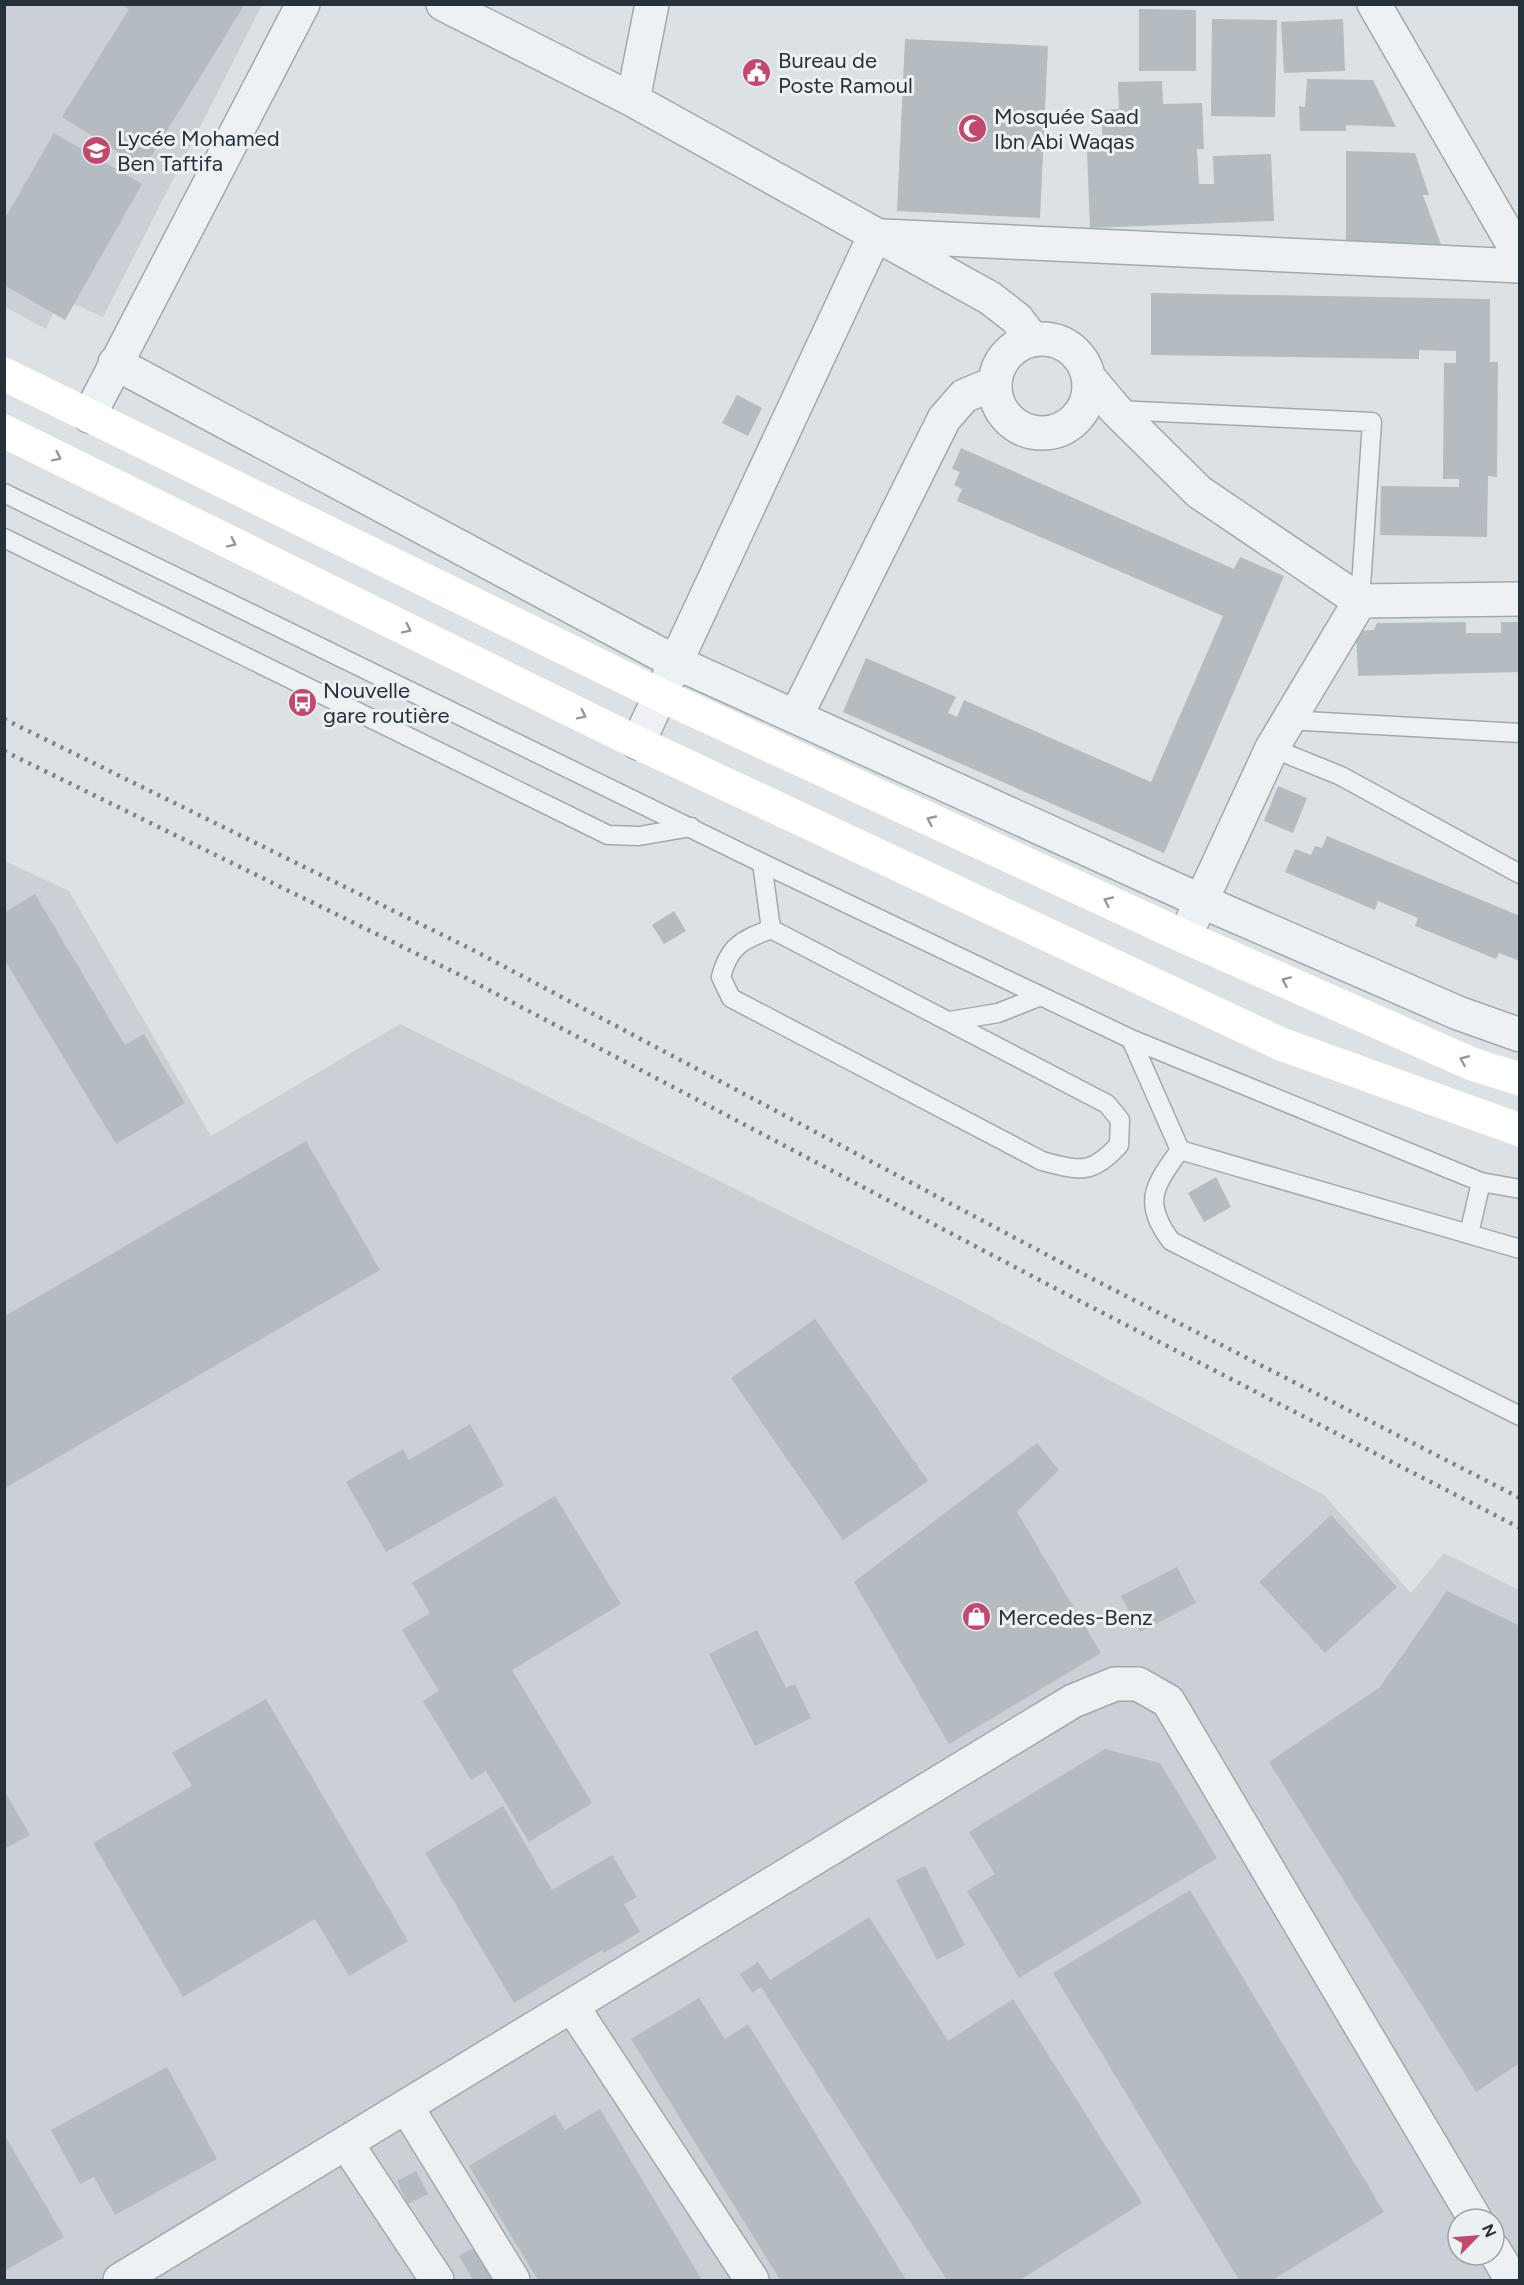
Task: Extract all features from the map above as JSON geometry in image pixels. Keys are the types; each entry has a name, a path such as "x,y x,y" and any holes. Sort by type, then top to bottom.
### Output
{"main road":[{"path":"4,374 660,695 1185,937 1472,1064 1520,1079"},
{"path":"4,431 638,743 1281,1044 1520,1130"}],"street":[{"path":"89,416 303,4"},
{"path":"443,4 633,100 990,298 1017,319 1032,339"},
{"path":"633,100 652,4"},
{"path":"1374,4 1520,255"},
{"path":"875,235 1520,266"},
{"path":"638,743 875,235"},
{"path":"1089,378 1087,400 1075,420 1062,429 1046,433 1030,431 1015,425 1004,414 997,399 995,383 998,368 1006,355 1018,345 1032,339 1062,342 1074,351 1084,364 1089,378 1116,410 1199,492 1360,601 1520,599"},
{"path":"115,363 675,662 1201,901 1458,1012 1520,1035"},
{"path":"796,716 944,419 964,396 995,383"},
{"path":"1185,937 1280,734 1360,601"},
{"path":"120,2280 1073,1701 1114,1684 1138,1684 1168,1701 1468,2207"},
{"path":"572,2006 752,2280"},
{"path":"406,2106 513,2280"},
{"path":"346,2143 437,2280"},
{"path":"1504,2267 1512,2280"}],"lane":[{"path":"1116,410 1372,422 1360,601"},
{"path":"4,493 762,863 1131,1039 1481,1182 1520,1189"},
{"path":"4,538 608,835 639,836 691,827"},
{"path":"1280,734 1520,734"},
{"path":"1280,734 1341,776 1520,874"},
{"path":"762,863 771,929"},
{"path":"771,929 1107,1104 1120,1120 1119,1145 1101,1164 1075,1169 1042,1161 731,998 721,977 726,957 745,939 771,929"},
{"path":"950,1021 998,1013 1041,996"},
{"path":"1131,1039 1180,1150 1520,1249"},
{"path":"1180,1150 1156,1188 1154,1207 1157,1222 1172,1241 1520,1416"},
{"path":"1469,1234 1481,1182"}],"shaded area":[{"name":"Lycée Mohamed Ben Taftifa","path":"4,5 262,5 103,317 60,298 46,329 5,307"},
{"path":"5,861 69,891 211,1136 400,1024 945,1292 1324,1495 1411,1593 1444,1553 1519,1590 1519,2280 5,2280"}],"building":[{"path":"121,4 245,4 144,168 62,117 129,9"},
{"path":"1139,9 1196,10 1196,71 1139,71"},
{"path":"1212,19 1277,20 1275,117 1211,116"},
{"path":"1343,19 1345,71 1284,73 1281,22"},
{"name":"Mosquée Saad Ibn Abi Waqas","path":"905,39 1048,46 1040,218 897,211"},
{"path":"1307,79 1373,80 1396,127 1346,125 1346,131 1300,131 1299,106 1305,107"},
{"path":"1162,81 1163,104 1202,103 1204,149 1197,149 1199,184 1214,184 1213,156 1271,154 1274,221 1090,228 1087,152 1103,151 1101,110 1119,109 1118,82"},
{"path":"54,133 142,184 65,320 4,285 4,213 7,215"},
{"path":"1346,151 1415,153 1429,195 1423,195 1443,250 1346,243"},
{"path":"1151,293 1490,299 1490,362 1498,362 1497,477 1488,476 1487,537 1380,535 1381,486 1459,487 1459,479 1443,479 1444,363 1456,363 1456,351 1419,350 1419,359 1151,355"},
{"path":"737,395 762,408 748,436 722,423"},
{"path":"961,448 1234,569 1240,557 1284,576 1164,853 843,712 866,658 956,697 948,713 957,717 964,700 1151,782 1223,616 957,501 962,489 954,485 960,472 952,469"},
{"path":"1466,622 1466,633 1501,633 1501,622 1520,622 1520,672 1358,676 1356,631 1374,630 1377,623"},
{"path":"1278,786 1307,798 1293,833 1264,821"},
{"path":"1327,836 1520,916 1520,961 1499,953 1496,959 1415,926 1418,918 1378,901 1375,910 1285,872 1295,849 1311,855 1315,846 1322,848"},
{"path":"35,894 125,1045 144,1034 185,1103 116,1144 4,959 4,913"},
{"path":"674,911 686,931 664,944 652,925"},
{"path":"306,1141 380,1270 5,1488 5,1316"},
{"path":"1216,1177 1231,1207 1204,1222 1188,1193"},
{"path":"815,1319 928,1481 843,1540 731,1378"},
{"path":"470,1424 504,1485 386,1552 346,1482 403,1449 409,1460"},
{"name":"Mercedes-Benz","path":"1037,1443 1059,1470 1017,1512 1101,1653 949,1744 854,1582"},
{"path":"555,1496 621,1604 512,1670 592,1803 529,1842 486,1771 471,1780 423,1701 439,1691 402,1630 430,1613 412,1583"},
{"path":"1331,1515 1397,1587 1325,1653 1259,1582"},
{"path":"1177,1567 1196,1603 1140,1632 1121,1596"},
{"path":"1447,1591 1520,1626 1520,2063 1476,2092 1269,1762 1380,1687"},
{"path":"757,1630 786,1688 795,1684 811,1718 755,1746 709,1654"},
{"path":"266,1699 408,1941 349,1976 315,1919 183,1997 93,1843 192,1786 172,1753"},
{"path":"1105,1749 1160,1763 1217,1858 1019,1978 967,1891 995,1874 969,1832"},
{"path":"4,1790 30,1835 4,1849"},
{"path":"503,1806 552,1890 612,1855 637,1897 624,1904 640,1932 604,1953 602,1950 514,2003 425,1853"},
{"path":"925,1866 965,1945 937,1960 896,1880"},
{"path":"1190,1890 1384,2212 1272,2280 1239,2280 1053,1973"},
{"path":"869,1917 948,2041 1013,1999 1142,2203 1020,2280 947,2280 761,1987 752,1993 740,1974 758,1962 770,1980"},
{"path":"699,1998 725,2039 748,2024 906,2280 780,2280 631,2039"},
{"path":"167,2067 217,2159 115,2215 94,2177 80,2184 51,2130"},
{"path":"600,2109 702,2280 538,2280 469,2166 555,2114 565,2130"},
{"path":"4,2134 64,2237 4,2271"},
{"path":"416,2171 428,2194 408,2204 397,2181"},
{"path":"477,2246 495,2280 473,2280 459,2256"}],"railway":[{"path":"4,719 475,951 1081,1273 1520,1498"},
{"path":"4,751 466,978 1068,1295 1520,1528"}],"place":[{"name":"Bureau de Poste Ramoul","path":"757,73"},
{"name":"Mosquée Saad Ibn Abi Waqas","path":"973,129"},
{"name":"Lycée Mohamed Ben Taftifa","path":"96,151"},
{"name":"Nouvelle gare routière","path":"302,703"},
{"name":"Mercedes-Benz","path":"977,1617"}]}
